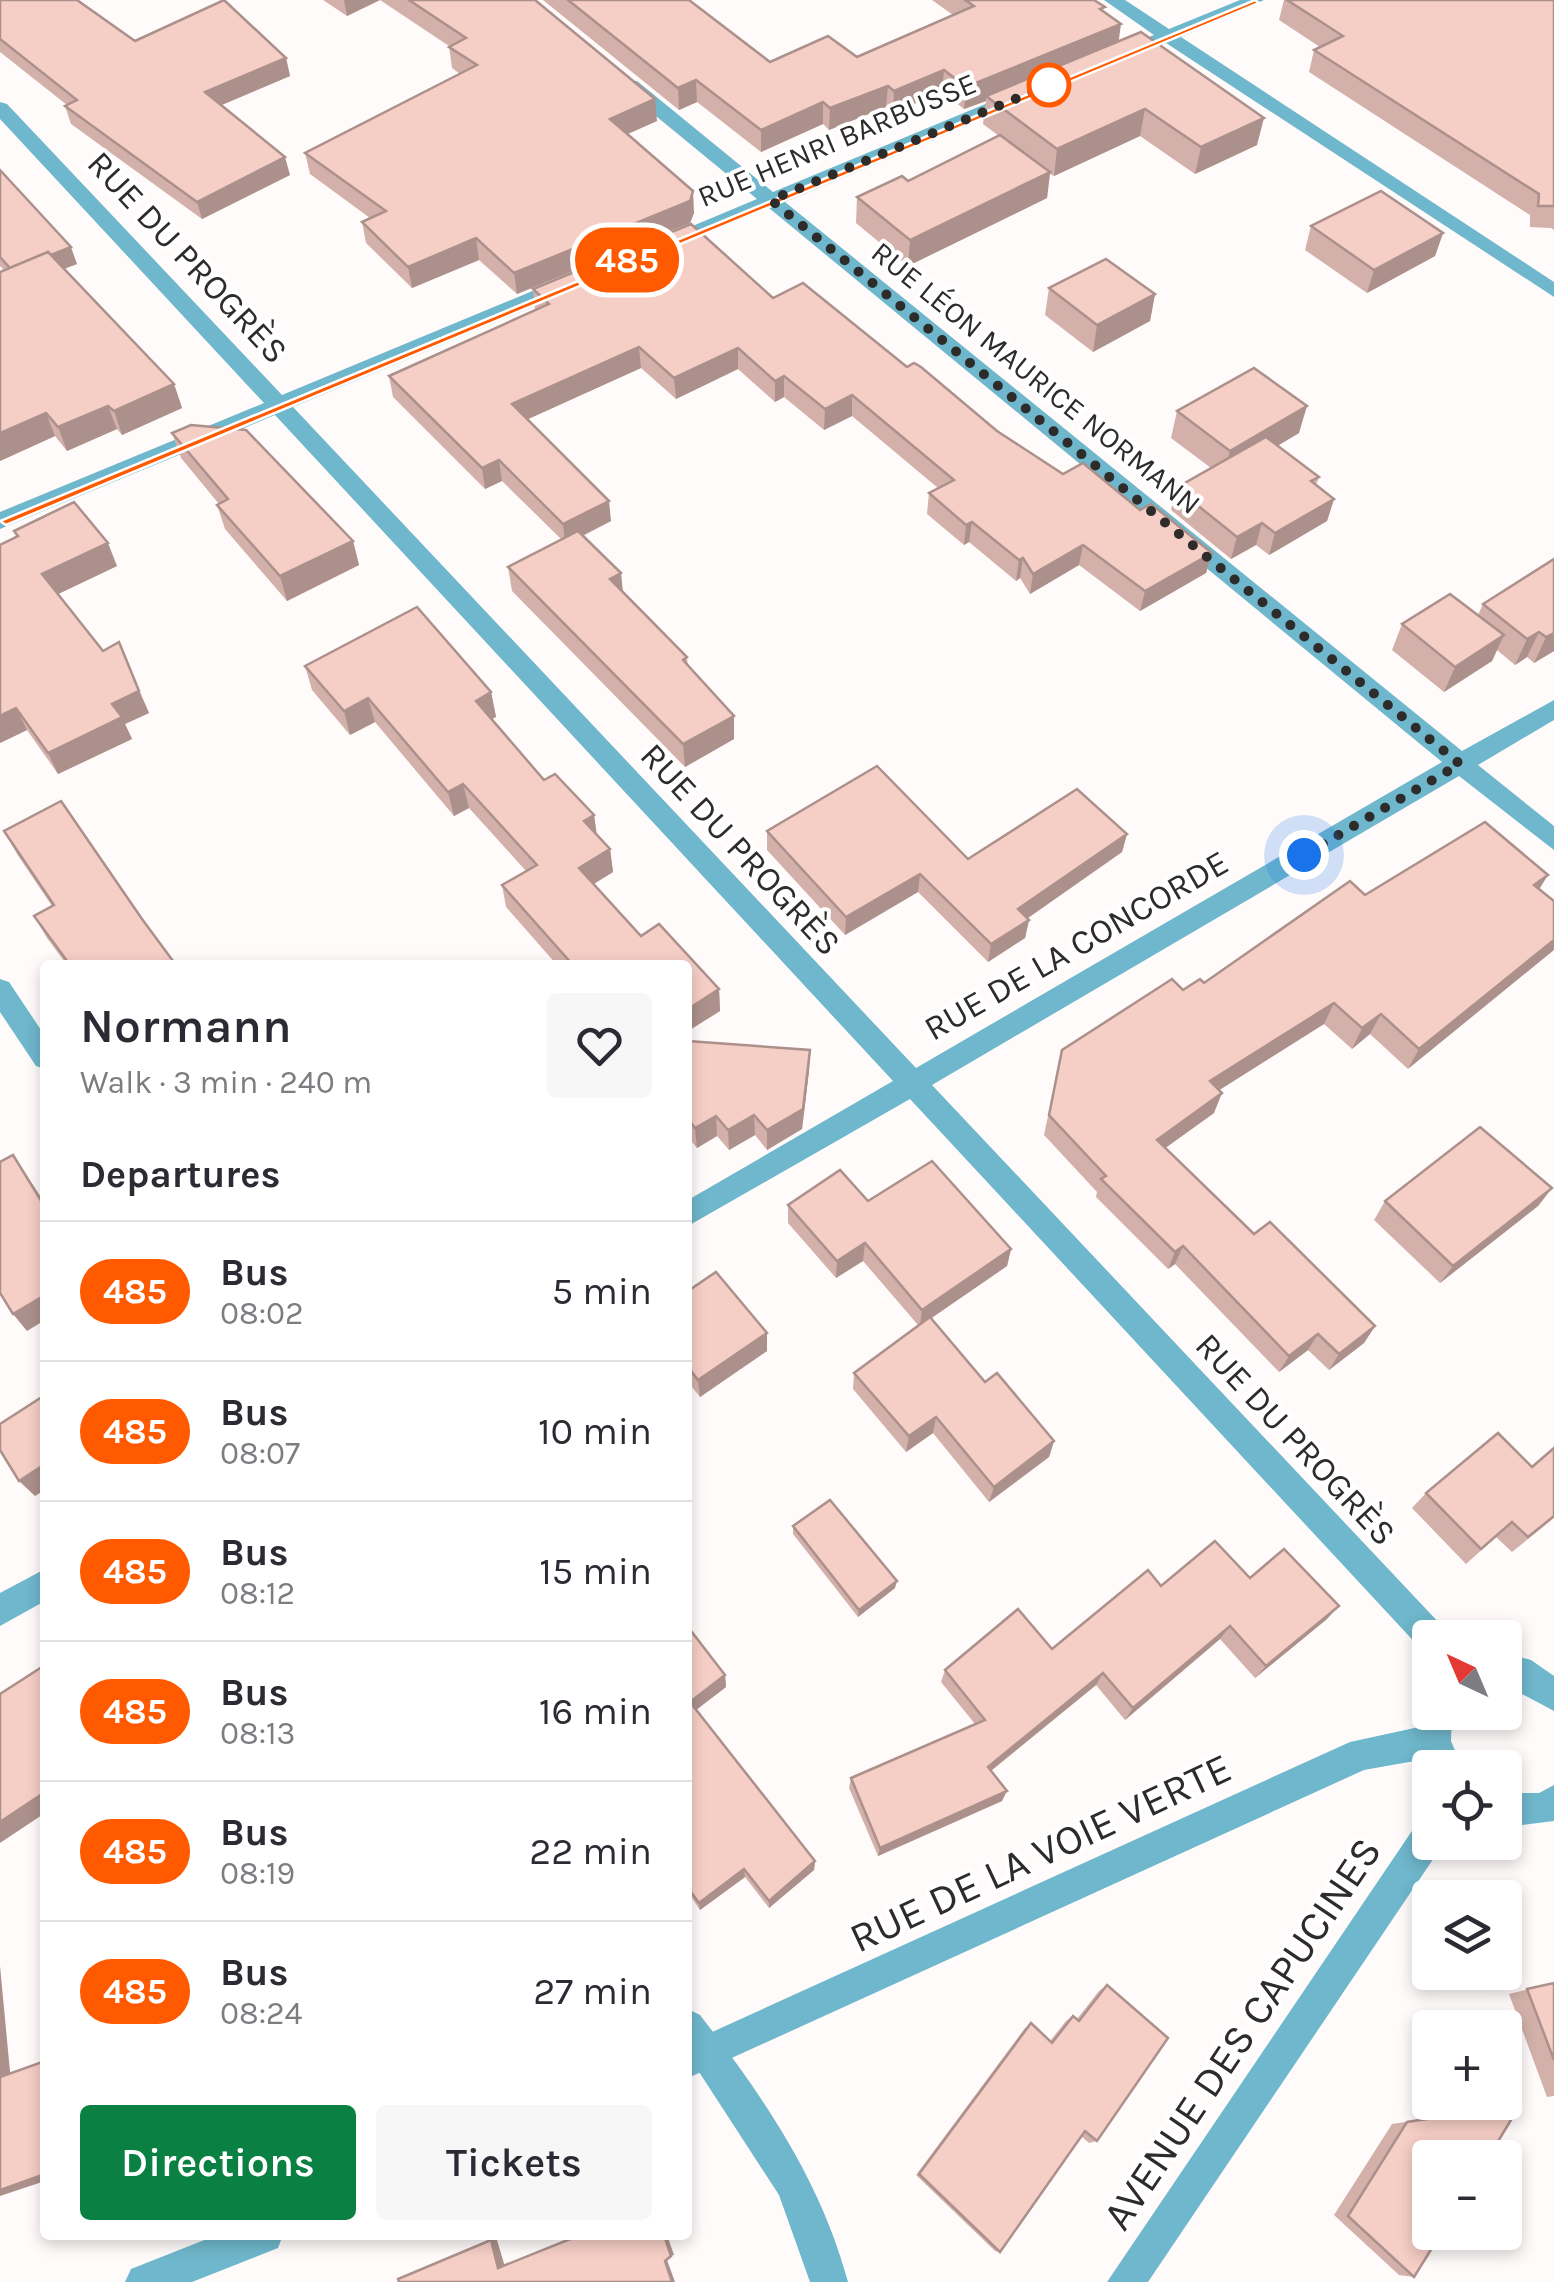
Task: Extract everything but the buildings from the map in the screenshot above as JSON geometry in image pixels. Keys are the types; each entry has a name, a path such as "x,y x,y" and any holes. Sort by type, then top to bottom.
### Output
{"street":[{"path":"1114,0 1554,291"},
{"path":"1100,64 1254,0"},
{"name":"RUE LÉON MAURICE NORMANN","path":"614,72 1554,840"},
{"name":"RUE HENRI BARBUSSE","path":"638,255 1045,86"},
{"name":"RUE DU PROGRÈS","path":"0,108 1415,1620"},
{"path":"0,522 584,278"},
{"name":"RUE DE LA CONCORDE","path":"692,1212 1554,709"},
{"path":"0,990 40,1050"},
{"path":"0,1610 40,1587"},
{"path":"1522,1672 1553,1691"},
{"name":"RUE DE LA VOIE VERTE","path":"694,2047 1362,1754 1439,1740"},
{"path":"1522,1810 1544,1810 1554,1802"},
{"name":"AVENUE DES CAPUCINES","path":"1126,2282 1412,1860"},
{"path":"694,2047 756,2124 823,2247 829,2282"},
{"path":"144,2282 252,2240"}],"bus line":[{"name":"485","path":"0,521 1255,0"}],"route":[{"path":"1049,85 771,200 1460,764 1304,855"}]}
